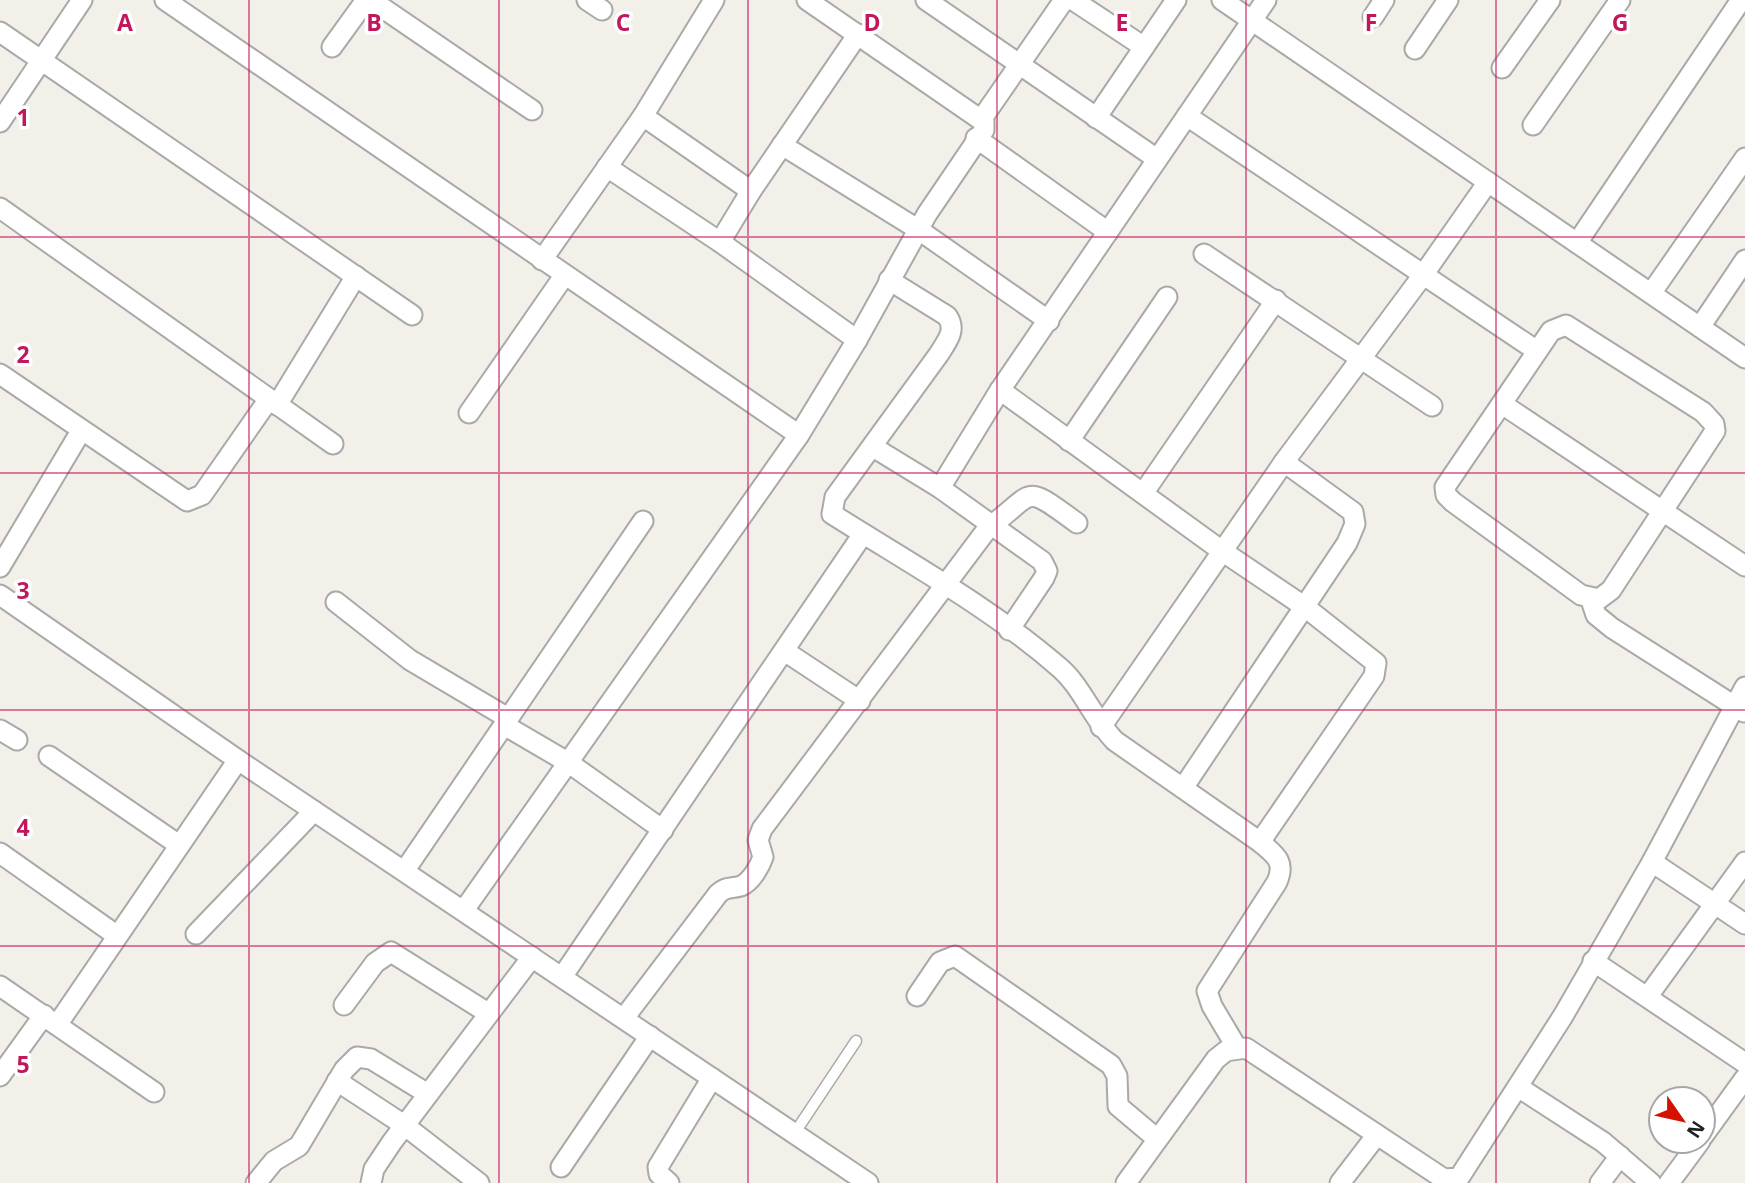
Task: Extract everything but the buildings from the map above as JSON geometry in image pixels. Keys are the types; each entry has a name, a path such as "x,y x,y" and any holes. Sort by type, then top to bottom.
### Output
{"street":[{"path":"0,122 82,0"},
{"path":"165,0 799,435"},
{"path":"332,47 369,0 533,110"},
{"path":"542,260 643,116 714,0"},
{"path":"807,0 858,34 1108,232"},
{"path":"926,0 950,6 1021,65 1157,159"},
{"path":"464,910 799,435 979,129 1064,0"},
{"path":"1073,0 1144,47"},
{"path":"1096,118 1176,0"},
{"path":"1222,0 1745,358"},
{"path":"940,488 1000,390 1266,0"},
{"path":"1373,17 1384,0"},
{"path":"1415,49 1448,0"},
{"path":"1502,68 1550,0"},
{"path":"1533,125 1620,0"},
{"path":"1577,243 1741,0"},
{"path":"0,32 412,315"},
{"path":"720,242 751,191 858,34"},
{"path":"643,116 751,191"},
{"path":"1187,116 1537,351"},
{"path":"782,145 919,230 1049,321"},
{"path":"1652,292 1745,158"},
{"path":"607,167 720,242 857,340"},
{"path":"1101,727 1284,462 1423,275 1488,182"},
{"path":"0,208 333,444"},
{"path":"1204,254 1432,406"},
{"path":"1700,327 1745,260"},
{"path":"0,374 178,496 187,501 194,500 202,495 273,402 356,276"},
{"path":"469,413 564,276"},
{"path":"889,280 947,316 953,323 952,329 939,354 835,497 830,510 863,534 948,585 1009,630 1068,676 1101,727 1125,749 1260,842 1280,860 1282,871 1207,991 1212,1006 1237,1048"},
{"path":"1069,441 1167,298"},
{"path":"1144,492 1276,300"},
{"path":"1591,600 1598,599 1611,590 1713,438 1715,431 1710,418 1566,326 1551,331 1449,479 1445,487 1446,495 1591,600 1596,615 1612,628 1740,709"},
{"path":"1000,390 1222,551 1305,607 1372,658 1377,670 1260,842"},
{"path":"1502,404 1745,566"},
{"path":"0,567 81,431"},
{"path":"873,447 940,488 1042,561 1047,571 1009,630"},
{"path":"1183,788 1347,543 1356,518 1341,502 1284,462"},
{"path":"624,1018 718,894 726,887 740,887 750,879 763,857 758,840 762,829 948,585 965,557 993,524 1023,497 1034,496 1077,523"},
{"path":"405,870 643,521"},
{"path":"562,976 786,652 863,534"},
{"path":"0,595 238,760 868,1183"},
{"path":"336,602 410,660 569,763 663,830"},
{"path":"786,652 860,701"},
{"path":"1126,1183 1156,1138 1216,1059 1226,1051 1237,1048 1255,1053 1444,1179 1458,1181 1518,1087 1652,862 1740,709 1745,687"},
{"path":"0,730 17,740"},
{"path":"49,756 179,845"},
{"path":"0,1076 50,1020 116,935 238,760"},
{"path":"196,934 314,811"},
{"path":"0,853 116,935"},
{"path":"1652,862 1745,924"},
{"path":"1648,996 1745,862"},
{"path":"344,1005 375,962 391,952 488,1013"},
{"path":"917,996 940,962 955,956 1111,1065 1116,1076 1118,1106 1156,1138"},
{"path":"371,1183 374,1169 404,1125 531,957"},
{"path":"1593,961 1745,1063"},
{"path":"0,986 154,1092"},
{"path":"561,1167 650,1036"},
{"path":"256,1183 274,1161 299,1146 350,1062 363,1056 428,1094"},
{"path":"669,1183 659,1174 658,1167 712,1078"},
{"path":"1717,1117 1745,1078"},
{"path":"337,1081 404,1125 479,1183"},
{"path":"1518,1087 1620,1156 1651,1183"},
{"path":"1340,1183 1377,1136"},
{"path":"1670,1183 1690,1155"},
{"path":"1600,1183 1620,1156"}],"lane":[{"path":"794,1134 856,1041"}]}
